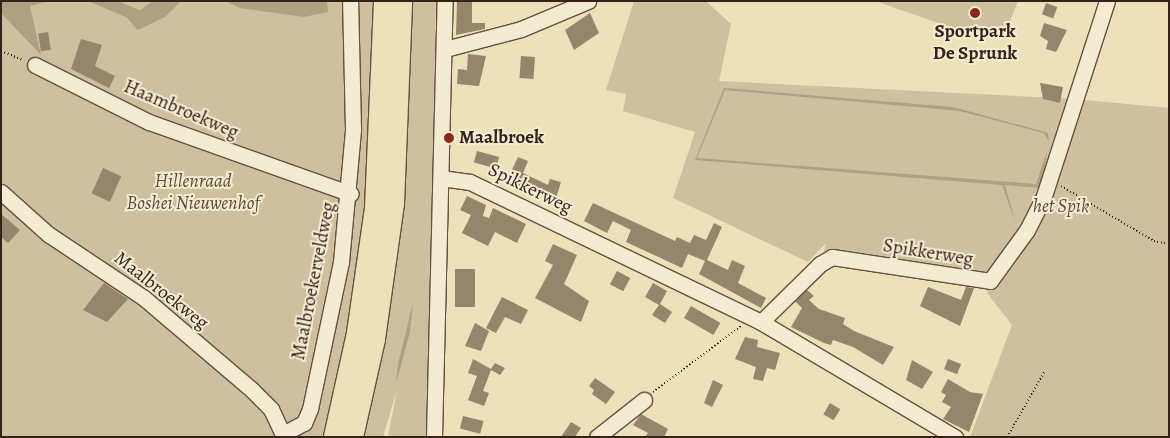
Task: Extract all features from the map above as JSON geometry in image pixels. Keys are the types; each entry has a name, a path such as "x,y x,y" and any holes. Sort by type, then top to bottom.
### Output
{"highway":[{"path":"334,437 358,333 375,216 385,1"},
{"path":"352,437 374,339 393,204 401,1"}],"street":[{"name":"Maalbroekerveldweg","path":"283,436 304,423 310,409 341,262 350,194 350,1"},
{"path":"434,437 445,1"},
{"path":"445,48 521,29 588,1"},
{"name":"Spikkerweg","path":"755,320 820,264 832,258 990,281 1027,230 1049,181 1063,127 1107,1"},
{"name":"Haambroekweg","path":"35,65 149,122 350,194"},
{"name":"Spikkerweg","path":"441,178 470,182 755,320 955,437"},
{"name":"Maalbroekweg","path":"1,192 48,234 144,298 252,390 271,409 283,436"},
{"path":"597,437 644,400"}],"path":[{"path":"1,51 35,65"},
{"path":"1049,181 1122,218 1154,241 1169,244"},
{"path":"644,400 755,320"},
{"path":"1007,437 1045,371"}],"green space":[{"name":"Hillenraad Boshei Nieuwenhof","path":"1,1 375,1 382,298 325,437 1,437"},
{"path":"409,1 436,1 428,437 388,437 397,390 383,437 360,437"},
{"name":"het Spik","path":"634,1 706,1 731,24 719,81 1075,99 1169,108 1169,437 970,437 1012,325 987,293 988,287 822,259 826,243 808,262 673,198 695,132 623,111 626,94 606,90"},
{"name":"Sportpark De Sprunk","path":"875,1 1018,1 1004,36 971,25 969,33"}],"shaded area":[{"path":"1,1 50,1 30,6 41,55 1,13"},
{"path":"88,1 117,1 140,10 153,1 181,1 165,17 138,30 126,17"},
{"path":"225,1 327,1 328,12 304,17 240,8"},
{"path":"724,88 953,107 1045,132 1048,134 1049,142 1044,133 960,111 725,90 697,158 1036,184 1047,151 1044,176 1040,188 1005,185 1016,224 1002,185 695,160"},
{"path":"413,303 410,332 396,384 398,364"}],"building":[{"path":"457,1 472,1 472,23 485,23 485,29 456,35"},
{"path":"1046,3 1057,7 1053,18 1042,14"},
{"path":"590,13 599,33 574,50 565,30"},
{"path":"1044,23 1067,30 1056,52 1046,49 1048,41 1040,36"},
{"path":"48,32 51,50 41,51 38,34"},
{"path":"81,39 102,45 95,66 115,76 109,88 71,69"},
{"path":"468,54 486,56 479,86 457,84 458,69 467,70"},
{"path":"521,56 535,57 533,79 519,78"},
{"path":"1040,83 1063,87 1060,103 1043,99"},
{"path":"477,151 499,157 496,169 474,163"},
{"path":"518,157 528,161 523,173 548,185 550,179 561,182 554,205 543,201 546,194 531,189 529,193 507,180"},
{"path":"103,168 121,176 110,202 92,194"},
{"path":"467,196 486,205 483,216 489,218 493,208 526,224 517,243 495,232 488,246 462,233 471,215 460,210"},
{"path":"593,203 675,241 677,237 690,243 694,235 706,240 714,223 722,227 707,260 728,270 732,260 745,266 738,283 766,298 761,308 699,274 705,261 688,254 682,268 626,242 631,230 613,221 607,233 584,221"},
{"path":"1,214 20,230 8,243 1,237"},
{"path":"553,244 577,255 564,284 589,301 581,322 535,298 553,265 545,261"},
{"path":"455,269 475,269 475,307 455,307"},
{"path":"617,271 630,278 623,291 610,284"},
{"path":"104,283 128,299 107,322 83,310"},
{"path":"653,283 667,291 660,304 672,312 665,323 652,315 659,305 645,297"},
{"path":"928,287 961,300 966,287 974,288 960,326 920,306"},
{"path":"807,290 814,296 809,300 819,309 845,318 843,324 854,331 894,347 883,365 853,347 833,340 831,345 824,343 791,327 802,308 795,301"},
{"path":"502,297 528,310 521,324 505,317 496,333 486,328"},
{"path":"691,306 720,323 713,335 684,318"},
{"path":"475,323 489,331 481,351 465,346"},
{"path":"745,337 758,340 757,347 780,353 775,370 767,368 763,381 753,379 756,367 735,359"},
{"path":"473,359 491,369 495,363 505,368 500,375 491,370 483,391 489,393 484,406 468,400 477,376 468,373"},
{"path":"948,359 961,364 957,374 944,369"},
{"path":"912,360 933,372 922,389 906,380"},
{"path":"595,378 615,392 606,404 592,394 594,390 589,386"},
{"path":"948,379 970,392 983,394 969,432 943,419 951,407 942,402 946,395 941,392"},
{"path":"713,380 723,385 712,407 704,403"},
{"path":"830,403 840,409 834,420 823,414"},
{"path":"641,414 668,429 664,437 645,437 648,433 633,425"},
{"path":"463,416 483,421 480,434 460,429"},
{"path":"571,422 581,428 575,437 561,437"}],"place":[{"name":"Sportpark De Sprunk","path":"975,13"},
{"name":"Maalbroek","path":"449,138"}]}
